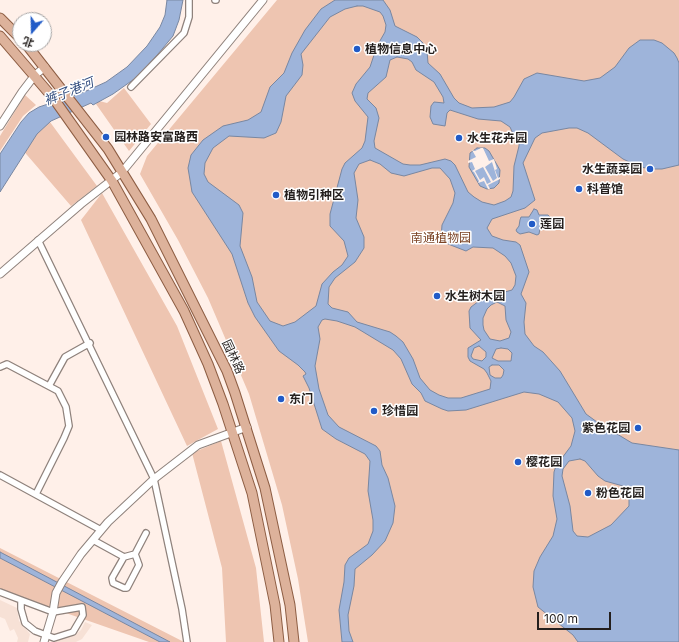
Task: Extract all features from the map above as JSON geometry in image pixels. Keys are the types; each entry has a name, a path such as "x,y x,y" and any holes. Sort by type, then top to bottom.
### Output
{"main road":[{"path":"0,18 12,30"},
{"path":"0,36 54,99 112,181 184,311 208,364 233,432 252,493 275,606 279,642"},
{"name":"园林路","path":"32,52 80,111 108,149 151,219 227,371 247,427 265,488 290,605 294,642"}],"street":[{"path":"131,88 184,33 189,18 189,0"},
{"path":"0,274 38,240 122,172 264,0"},
{"path":"0,126 35,75 44,67"},
{"path":"38,240 90,343 154,479 182,609 187,642"},
{"path":"49,386 65,357 90,343"},
{"path":"0,367 7,364 58,391 66,407 69,426 36,494"},
{"path":"45,639 53,612 56,593 62,582 101,530 154,479 198,445 247,427"},
{"path":"0,475 101,530"},
{"path":"93,540 124,557 135,554 146,533"},
{"path":"124,557 112,578 113,583 127,588 139,565 135,554"},
{"path":"0,592 22,600 53,612 82,607 83,615 73,632 54,638 45,639 25,623 21,609 22,600"}],"shaded area":[{"path":"0,600 17,608 19,621 30,634 28,642 17,642 18,638 14,629 10,631 5,619 0,617"},
{"path":"85,622 92,625 82,639 76,642 54,642 72,635 74,636 81,630"}],"green space":[{"name":"南通植物园","path":"277,0 679,0 679,642 308,642 298,579 282,505 249,394 208,298 178,240 140,174 147,156"},
{"path":"124,88 151,124 129,151 96,104 99,101 107,103"},
{"path":"25,95 36,105 23,116 0,151 0,136"},
{"path":"50,122 97,186 71,206 21,148 34,130"},
{"path":"102,193 177,326 218,429 187,446 81,220"},
{"path":"221,441 256,568 264,642 226,642 222,568 192,453"},
{"path":"0,548 184,642 149,642 0,590"}],"water":[{"path":"167,0 183,0 179,20 173,36 158,54 137,77 113,94 93,105 91,103 51,121 37,134 0,192 0,154 21,122 29,113 39,107 84,92 106,82 127,67 147,46 160,27 165,15"},
{"path":"335,0 383,0 390,10 395,26 417,37 423,43 427,51 428,63 440,74 454,98 459,103 472,108 494,107 510,102 524,79 537,73 584,81 600,78 615,67 629,48 640,40 654,40 662,43 674,53 677,58 679,63 679,165 662,169 640,167 623,159 588,133 577,128 542,133 535,138 523,163 535,200 525,208 492,219 487,228 492,236 503,240 516,242 520,245 529,272 521,294 526,303 524,322 525,334 534,346 543,352 560,371 586,414 632,443 679,450 679,642 578,642 573,635 538,607 533,587 534,571 540,557 553,536 557,519 553,496 554,472 556,466 571,446 575,431 572,418 558,402 539,394 524,392 466,410 448,411 442,409 425,401 421,393 412,384 401,359 393,350 355,327 325,319 322,320 318,327 320,339 315,366 319,389 328,415 339,427 376,446 380,451 382,465 388,478 395,506 393,523 385,541 372,555 355,569 354,586 348,615 349,631 353,642 342,642 339,610 344,582 345,565 349,558 368,544 373,531 373,520 368,491 370,461 365,454 336,439 322,429 309,388 303,376 306,374 305,372 279,351 255,317 248,303 232,254 192,192 188,168 191,155 203,140 223,126 248,120 261,112 270,87 284,73 292,53 305,30 321,9","holes":["363,6 380,12 386,25 385,32 377,46 370,67 356,84 352,93 355,101 368,117 365,141 362,148 345,163 342,169 330,214 330,226 344,241 348,256 342,265 322,284 316,306 295,322 283,326 270,321 257,302 252,277 240,246 243,213 239,205 208,182 204,174 205,163 213,148 229,136 264,138 276,133 281,122 286,96 302,75 303,65 301,54 330,17 345,9","397,57 408,59 412,62 416,70 434,82 443,97 444,103 434,102 431,106 430,117 433,124 445,126 447,113 450,110 478,119 501,121 510,127 516,140 519,141 514,166 513,191 511,197 494,205 482,202 468,192 455,165 451,161 445,159 420,165 403,164 375,148 374,141 379,118 376,108 367,99 368,93 386,77 390,60","370,160 380,164 391,173 404,176 432,168 440,168 450,179 455,193 453,203 442,225 441,238 448,244 466,251 473,247 493,248 505,256 511,263 516,276 515,285 512,290 483,298 471,307 469,311 470,328 481,340 468,348 468,357 470,361 484,369 487,373 491,381 490,389 461,398 448,398 439,395 430,390 420,378 413,359 403,342 396,336 390,332 357,322 348,312 332,308 328,304 329,287 335,278 355,262 364,248 364,237 356,218 358,200 354,173 359,164","497,302 505,306 506,320 511,332 509,338 500,341 490,339 484,330 483,325 483,318 487,309","479,346 486,352 486,357 482,361 473,359 471,356 474,348","496,349 508,349 512,353 511,361 498,361 492,358","492,365 499,365 504,370 501,378 495,378 490,375 489,367","580,459 585,461 598,476 605,481 623,486 629,499 629,506 611,525 588,537 577,536 573,531 570,506 562,476 563,469 569,461"]},
{"path":"477,148 485,148 489,151 500,170 499,183 494,188 487,189 480,186 469,167 470,153"},
{"path":"534,209 537,210 539,215 548,215 550,217 548,221 541,223 539,234 537,235 529,232 520,234 516,230 519,226 521,217 529,217"},
{"path":"0,552 170,642 160,642 0,558"}],"pier":[{"path":"483,148 489,161 494,159 497,169 495,170 498,178 500,177 500,179 488,185 490,189 488,189 484,181 478,183 479,181 472,171 475,169 472,162 468,163 468,161 476,157 472,150 475,151","holes":["492,162 497,178 493,181 485,167","483,167 491,182 487,184 484,177 480,180 475,171"]}],"place":[{"name":"植物信息中心","path":"357,49"},
{"name":"园林路安富路西","path":"106,137"},
{"name":"水生花卉园","path":"459,138"},
{"name":"水生蔬菜园","path":"650,169"},
{"name":"科普馆","path":"579,189"},
{"name":"植物引种区","path":"276,195"},
{"name":"莲园","path":"532,224"},
{"name":"水生树木园","path":"437,296"},
{"name":"东门","path":"281,399"},
{"name":"珍惜园","path":"374,411"},
{"name":"紫色花园","path":"638,428"},
{"name":"樱花园","path":"518,462"},
{"name":"粉色花园","path":"588,493"}],"water label":[{"name":"裤子港河","path":"69,92"}]}
